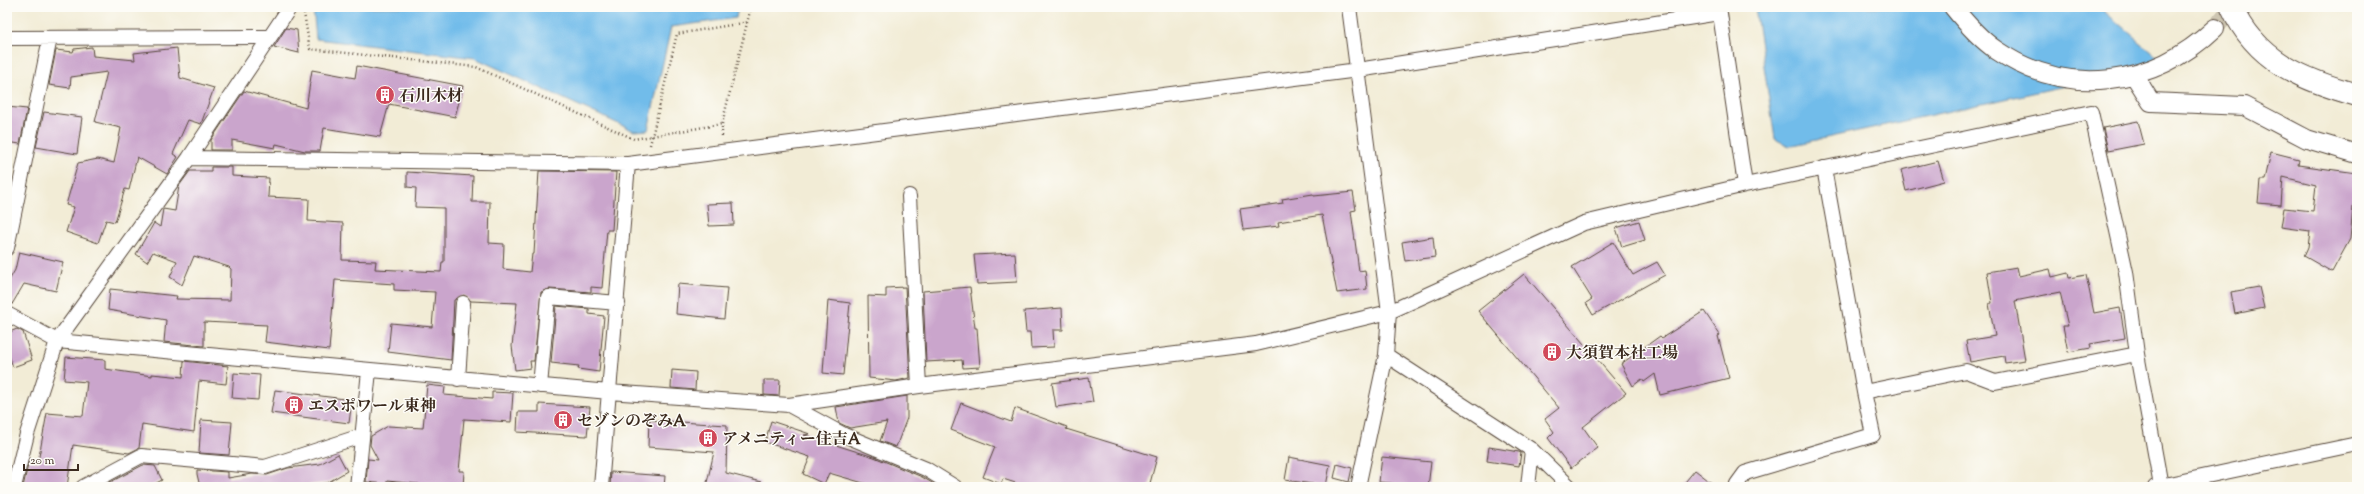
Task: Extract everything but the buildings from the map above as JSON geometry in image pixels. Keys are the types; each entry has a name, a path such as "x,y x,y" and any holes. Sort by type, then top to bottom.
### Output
{"highway":[{"path":"2232,7 2253,42 2279,65 2335,89 2357,95"}],"street":[{"path":"14,487 27,434 57,342 189,158 290,7"},
{"path":"1349,7 1389,312 1386,355 1358,487"},
{"path":"1953,7 1995,50 2043,72 2072,80 2101,81 2134,75 2163,66 2196,46 2215,28"},
{"path":"189,158 628,164 1358,70 1719,10 1745,185"},
{"path":"7,38 270,38"},
{"path":"7,248 50,38"},
{"path":"2134,75 2151,102 2244,106 2307,140 2357,154"},
{"path":"7,314 57,342 609,392 789,405 919,386 1256,344 1389,312 1584,223 1745,185 2091,112 2126,272 2137,354 2158,486 2357,444"},
{"path":"602,487 628,164"},
{"path":"1739,487 1737,484 1744,473 1873,435 1824,168"},
{"path":"909,196 919,386"},
{"path":"540,386 548,297 618,303"},
{"path":"458,379 463,303"},
{"path":"1864,392 1966,371 1995,382 2137,354"},
{"path":"1386,355 1532,450 1570,487"},
{"path":"357,487 361,436 369,371"},
{"path":"789,405 844,435 926,469 955,487"},
{"path":"84,487 141,456 265,467 361,436"},
{"path":"1528,487 1532,450"}],"path":[{"path":"303,7 310,50 476,67 634,139 722,124"},
{"path":"721,152 722,124 749,22 751,7"},
{"path":"646,162 677,34 749,22"}],"water":[{"path":"313,7 738,7 736,18 671,27 648,130 634,131 475,58 316,39"},
{"path":"1755,7 2099,7 2160,59 2074,84 1789,146 1775,139"}],"tunnel":[{"path":"2215,28 2233,7"}],"place":[{"name":"石川木材","path":"385,95"},
{"name":"大須賀本社工場","path":"1552,352"},
{"name":"エスポワール東神","path":"294,405"},
{"name":"セゾンのぞみA","path":"563,420"},
{"name":"アメニティー住吉A","path":"708,438"}]}
